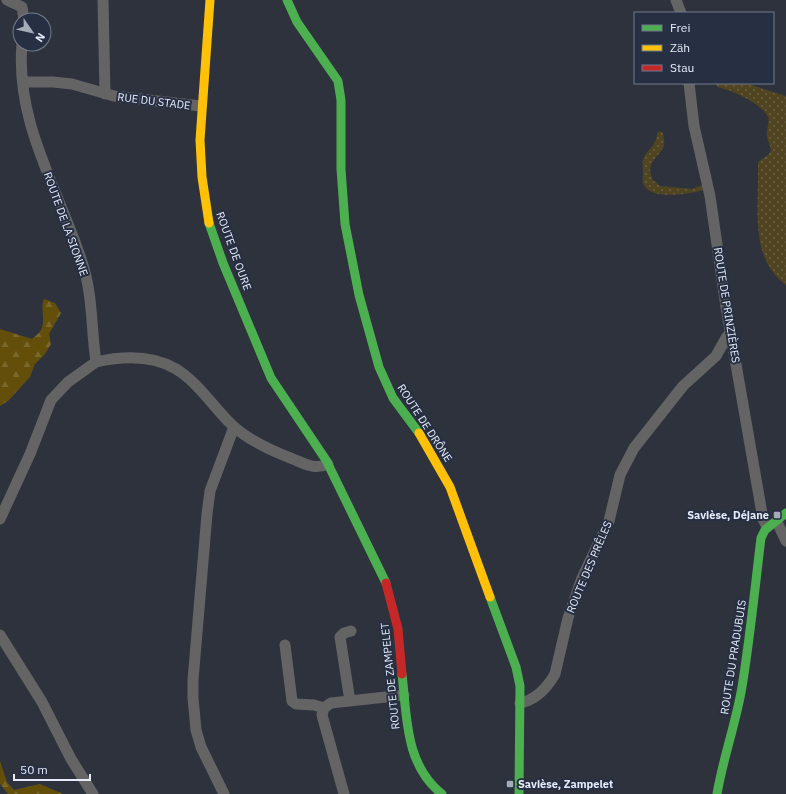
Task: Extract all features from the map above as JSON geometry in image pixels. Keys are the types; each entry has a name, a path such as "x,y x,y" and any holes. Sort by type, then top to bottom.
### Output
{"street":[{"path":"7,0 22,7 23,12"},
{"name":"RUE DU STADE","path":"102,0 105,94 202,106"},
{"name":"ROUTE DE OURE","path":"210,0 202,106 200,159 204,200 208,220 223,263 271,378 328,464"},
{"name":"ROUTE DE DRÔNE","path":"286,0 297,22 331,68 338,82 341,100 341,169 345,224 359,295 379,367 393,398 425,442 450,487 516,667 520,686 519,794"},
{"path":"676,0 681,12"},
{"name":"ROUTE DE LA SIONNE","path":"21,52 20,62 25,106 34,140 82,262 90,291 96,362"},
{"path":"23,82 53,82 72,84 105,94"},
{"name":"ROUTE DE PRINZIÈRES","path":"689,84 694,126 715,227 730,333 763,519 786,541"},
{"name":"ROUTE DES PRÊLES","path":"520,703 532,699 551,681 555,674 568,618 582,578 609,521 620,475 634,448 683,386 716,356 730,333"},
{"path":"0,519 32,450 51,400 68,382 96,362 115,358 133,358 164,364 180,372 192,382 234,426 248,437 281,454 317,467 328,464"},
{"path":"224,794 201,747 196,730 193,680 206,514 210,491 234,426"},
{"name":"ROUTE DE ZAMPELET","path":"328,464 375,556 386,583 398,629 409,742 414,757 426,778 442,794"},
{"path":"771,525 786,513"},
{"name":"ROUTE DU PRADUBUIS","path":"717,794 722,765 735,722 742,687 760,542 762,534 771,525"},
{"path":"350,631 344,633 340,637 350,701"},
{"path":"0,634 42,702 71,759 93,794"},
{"path":"285,645 292,701 296,704 314,705 324,708"},
{"path":"344,794 322,715 324,708 331,702 404,695"}],"shaded area":[{"path":"715,84 748,84 786,96 786,285 774,274 766,261 758,231 758,162 769,154 771,150 767,137 769,122 768,117 763,110 753,102 718,87"},
{"path":"660,131 663,133 664,146 651,164 650,169 653,180 660,186 692,189 703,185 703,189 700,191 670,195 654,193 648,190 644,185 643,160 646,153 653,145 657,137 657,133"}],"green space":[{"path":"44,299 55,303 61,313 49,334 51,344 45,354 35,364 30,377 8,401 0,406 0,329 32,339 41,330"},
{"path":"0,761 7,782 14,790 40,784 63,794 8,794 0,784"}],"traffic: fast":[{"path":"287,0 297,22 338,81 341,100 341,169 345,224 359,295 379,367 393,398 419,433"},
{"path":"209,223 223,263 271,378 326,460 386,583"},
{"path":"717,794 742,687 761,538 765,530 786,513"},
{"path":"490,597 516,667 520,686 519,794"},
{"path":"402,674 407,723 414,755 430,782 442,794"}],"traffic: slow":[{"path":"209,223 202,177 200,140 210,0"},
{"path":"419,433 450,487 490,597"}],"traffic: jam":[{"path":"386,583 398,629 402,674"}],"place":[{"name":"Savièse, Déjane","path":"777,515"},
{"name":"Savièse, Zampelet","path":"510,784"}]}
